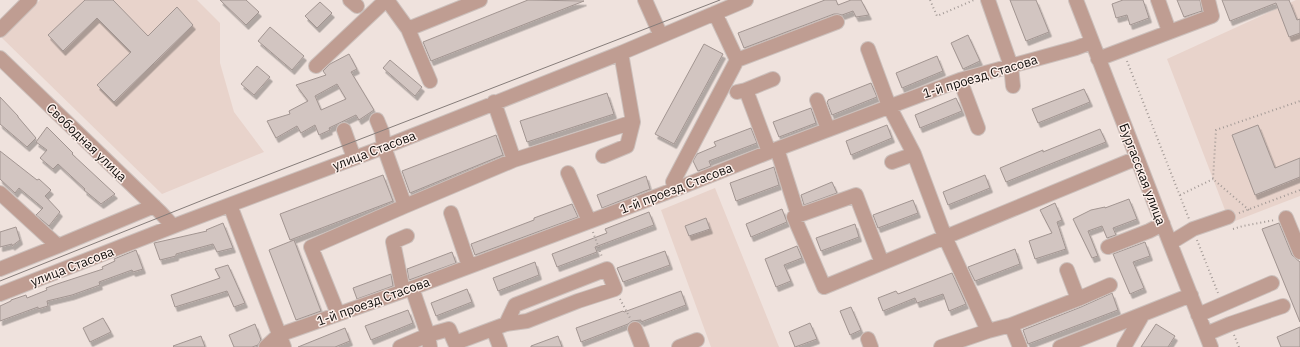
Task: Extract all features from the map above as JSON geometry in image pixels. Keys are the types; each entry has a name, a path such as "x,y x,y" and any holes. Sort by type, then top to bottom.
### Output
{"street":[{"path":"0,30 30,0"},
{"path":"316,66 387,0 408,29 430,80"},
{"path":"408,29 480,0"},
{"path":"645,0 661,36"},
{"name":"улица Стасова","path":"0,294 173,226 354,158 620,53 746,0"},
{"path":"988,0 1011,66 1013,86"},
{"name":"Бургасская улица","path":"1076,0 1209,341"},
{"path":"1158,0 1170,31"},
{"path":"1098,58 1212,16 1208,0"},
{"path":"715,13 737,60"},
{"path":"676,189 673,182 737,60 837,22"},
{"name":"1-й проезд Стасова","path":"266,347 282,341 338,314 676,189 828,129 960,80 1076,48 1092,42"},
{"path":"868,49 890,106 914,154 945,237 988,331"},
{"path":"603,156 628,146 633,122 620,53"},
{"name":"Свободная улица","path":"0,58 173,226"},
{"path":"773,79 741,91 773,151 797,212 794,217"},
{"path":"960,80 978,128"},
{"path":"817,100 828,129"},
{"path":"494,102 514,160"},
{"path":"377,120 382,132 384,146 405,206"},
{"path":"338,314 312,247 514,160 633,122"},
{"path":"344,130 354,158"},
{"path":"892,162 914,154"},
{"path":"794,217 824,287 1137,158"},
{"path":"568,173 589,221"},
{"path":"0,193 58,246"},
{"path":"794,217 856,195 882,263"},
{"path":"230,205 282,341"},
{"name":"улица Стасова","path":"0,269 154,206"},
{"path":"451,213 469,266"},
{"path":"1286,218 1297,234 1300,252"},
{"path":"1108,247 1163,224"},
{"path":"1170,243 1193,229 1228,224"},
{"path":"408,236 393,242 407,289 429,341"},
{"path":"400,347 429,341 449,329 455,343 499,327 527,321 578,301 615,289 607,269 515,306 499,327 500,347"},
{"path":"1067,270 1078,299"},
{"path":"573,282 578,301"},
{"path":"1198,315 1272,283"},
{"path":"941,347 1011,325 1110,285"},
{"path":"1060,347 1191,295"},
{"path":"1209,341 1230,324 1283,306"},
{"path":"1124,347 1143,314"},
{"path":"1011,325 1020,347"},
{"path":"635,329 642,347"},
{"path":"680,347 697,340"}],"path":[{"path":"930,0 937,16 974,0"},
{"path":"1123,48 1222,304"},
{"path":"1213,179 1216,130 1300,101"},
{"path":"1180,195 1213,179"},
{"path":"1213,179 1249,210 1300,190"},
{"path":"1228,224 1243,226 1286,218"},
{"path":"589,221 607,269"},
{"path":"615,289 635,329"},
{"path":"1230,324 1239,347"}],"shaded area":[{"path":"40,0 197,0 220,23 220,63 234,112 264,152 162,194 2,38"},
{"path":"1296,0 1300,0 1300,196 1230,223 1167,59"},
{"path":"715,188 779,347 711,347 661,210"}],"building":[{"path":"85,0 113,0 148,36 177,7 193,25 114,102 97,85 131,52 97,18 63,51 48,35"},
{"path":"220,0 246,0 259,12 246,25"},
{"path":"528,0 584,1 431,61 423,42"},
{"path":"825,0 836,0 838,5 851,0 861,0 869,15 856,17 853,11 842,15 834,14 744,48 738,33"},
{"path":"1010,0 1036,0 1049,32 1026,41"},
{"path":"1123,0 1143,0 1149,18 1130,25 1127,15 1116,18 1112,4"},
{"path":"1177,0 1200,0 1202,11 1184,17"},
{"path":"1222,0 1289,0 1297,20 1300,19 1300,33 1289,37 1276,3 1230,21"},
{"path":"320,2 332,13 317,28 305,16"},
{"path":"270,27 304,56 292,70 258,41"},
{"path":"968,35 980,61 963,69 951,43"},
{"path":"704,44 723,54 674,144 655,134"},
{"path":"349,54 357,69 351,72 374,110 359,120 356,115 329,128 330,130 319,135 315,125 301,133 297,126 276,138 267,121 290,114 289,111 308,101 296,85 326,75 323,71 330,64","holes":["337,84 346,99 321,110 315,96"]},
{"path":"937,56 943,71 902,88 896,73"},
{"path":"390,60 422,87 415,96 383,68"},
{"path":"257,66 270,77 254,95 241,84"},
{"path":"871,83 877,97 832,115 827,102 828,100"},
{"path":"1084,89 1090,102 1038,123 1032,109"},
{"path":"607,93 614,114 527,142 520,121"},
{"path":"0,97 36,138 27,147 0,124"},
{"path":"956,98 962,111 920,128 915,115"},
{"path":"811,108 816,123 779,137 773,122"},
{"path":"887,125 892,138 851,155 846,141"},
{"path":"1258,125 1275,168 1300,158 1300,177 1255,195 1232,135"},
{"path":"47,127 73,153 72,154 115,194 101,204 84,190 85,189 58,164 53,169 40,158 47,150 36,142"},
{"path":"751,128 757,143 709,161 711,166 698,171 693,161 697,154 716,146 714,142"},
{"path":"1100,129 1106,142 1006,182 1000,168"},
{"path":"496,135 503,155 410,193 402,171"},
{"path":"0,151 37,180 39,179 51,190 45,196 60,212 49,226 36,215 43,208 19,188 15,193 0,179"},
{"path":"774,167 779,185 736,201 730,183"},
{"path":"383,175 393,201 290,240 280,214"},
{"path":"985,175 990,188 948,205 943,192"},
{"path":"646,176 650,189 602,208 597,195"},
{"path":"832,182 837,193 804,205 801,195"},
{"path":"1129,199 1137,219 1113,228 1116,235 1107,238 1102,226 1088,231 1098,256 1092,258 1073,219 1091,210 1105,208"},
{"path":"913,200 918,213 878,228 873,215"},
{"path":"1055,203 1062,220 1057,222 1066,249 1035,259 1029,241 1052,233 1040,210"},
{"path":"572,204 578,217 475,255 471,244"},
{"path":"782,209 787,222 751,237 746,224"},
{"path":"649,212 654,225 595,247 597,252 557,267 552,254 607,233 605,229"},
{"path":"706,218 710,229 689,236 685,226"},
{"path":"223,223 233,248 217,252 213,244 160,260 154,243 207,231 206,230"},
{"path":"1279,223 1292,255 1300,262 1300,322 1262,229"},
{"path":"855,224 859,237 821,251 816,238"},
{"path":"16,227 20,240 12,246 12,244 0,247 0,232"},
{"path":"294,240 321,311 296,320 269,250"},
{"path":"1145,242 1150,256 1133,262 1144,288 1130,294 1113,254"},
{"path":"797,246 802,258 784,265 791,281 776,287 765,259"},
{"path":"1015,249 1020,264 975,281 968,267"},
{"path":"136,250 143,269 133,272 132,270 99,282 100,285 72,295 47,301 48,306 38,309 38,307 0,321 0,306 11,300 26,295 27,298 47,290 46,288 103,269 102,267 115,261 114,259"},
{"path":"665,251 670,265 623,282 617,268"},
{"path":"452,252 456,263 409,280 407,269"},
{"path":"535,262 539,275 498,291 493,278"},
{"path":"228,265 245,303 234,307 227,291 175,307 171,295 220,278 215,269"},
{"path":"952,273 966,304 949,311 943,294 917,303 915,298 883,311 878,298 896,291 898,294"},
{"path":"391,274 393,286 357,299 353,288"},
{"path":"467,289 472,302 436,316 431,303"},
{"path":"681,291 686,305 641,322 641,320 632,321 628,324 581,342 576,328"},
{"path":"1112,293 1118,310 1028,344 1023,330"},
{"path":"851,307 861,330 850,335 840,311"},
{"path":"408,310 413,323 371,340 365,326"},
{"path":"103,318 111,332 90,342 83,328"},
{"path":"810,323 817,339 795,347 789,332"},
{"path":"255,324 261,340 258,345 252,347 234,347 229,335"},
{"path":"1156,324 1175,336 1168,347 1141,347"},
{"path":"1300,327 1300,347 1281,347 1277,337"},
{"path":"345,328 350,341 335,347 298,347"},
{"path":"201,336 205,347 173,346"},
{"path":"558,336 562,347 531,347 531,346"}],"tram line":[{"path":"0,281 208,198 720,0"}]}
